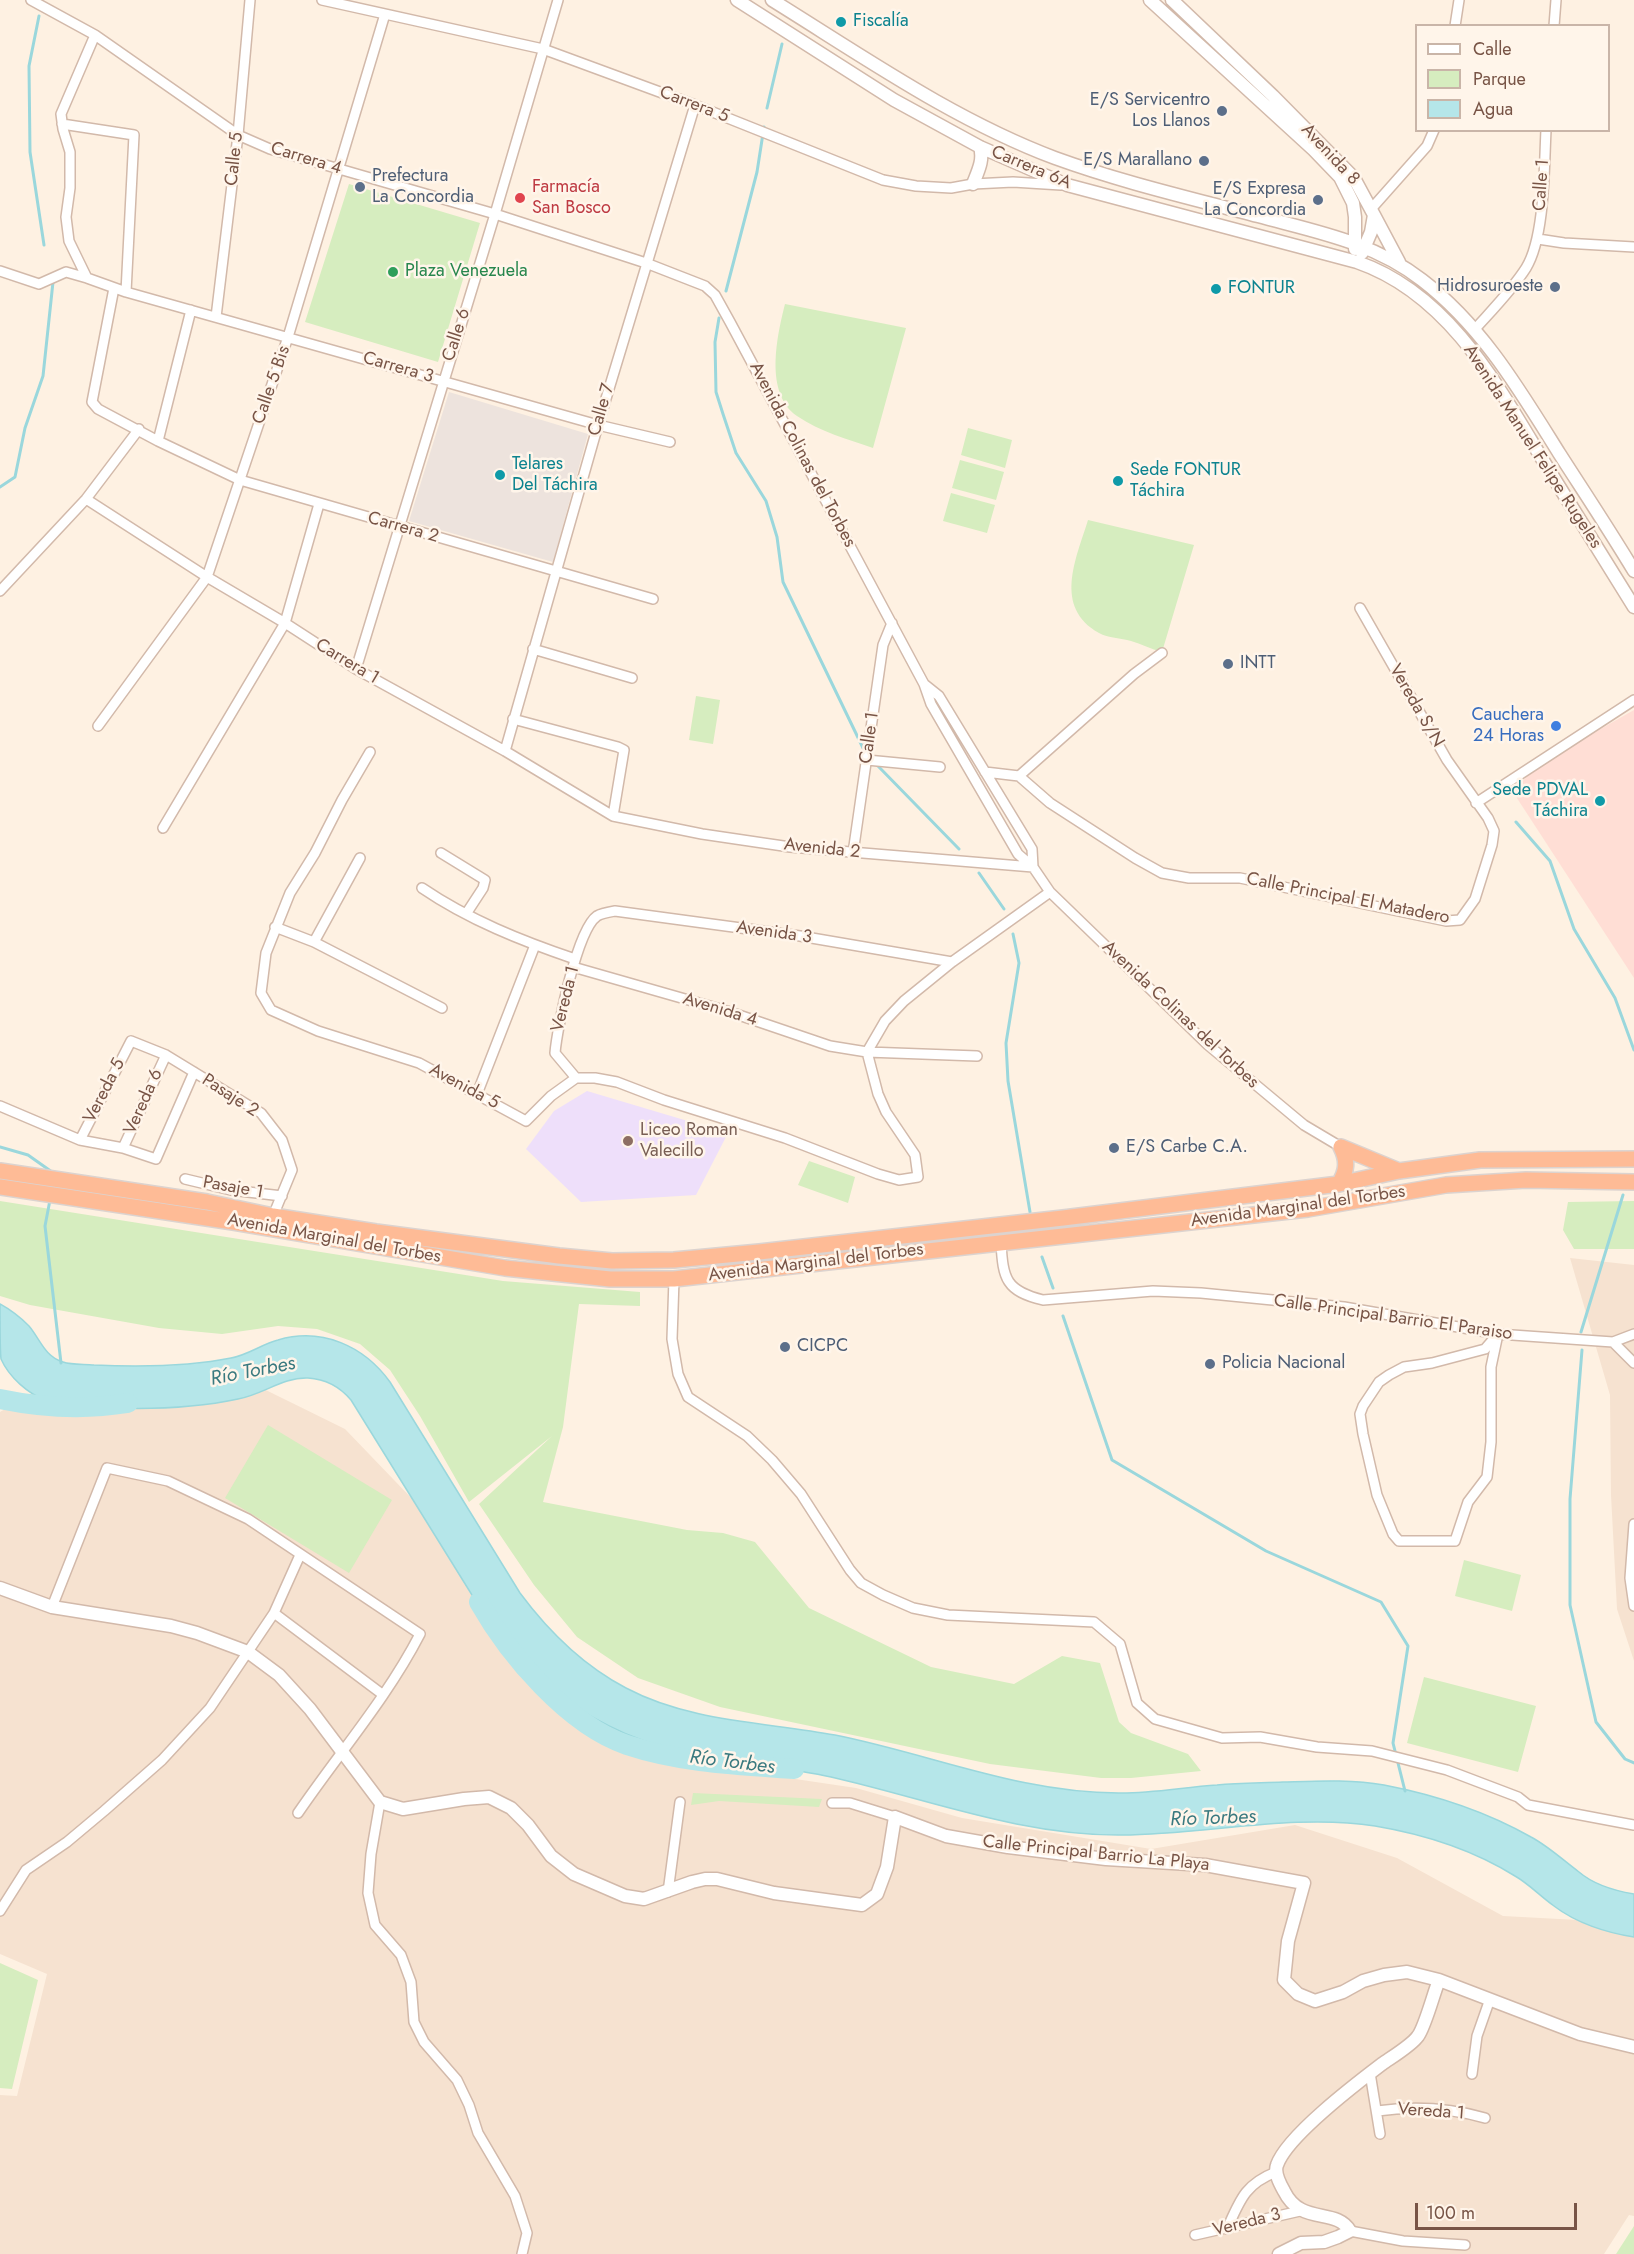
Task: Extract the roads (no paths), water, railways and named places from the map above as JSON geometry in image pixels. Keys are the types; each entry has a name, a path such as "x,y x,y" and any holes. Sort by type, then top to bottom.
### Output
{"highway":[{"path":"1341,1147 1399,1171"},
{"path":"1339,1184 1346,1172 1346,1157 1341,1147"},
{"name":"Avenida Marginal del Torbes","path":"0,1171 207,1202 273,1216 504,1249 612,1261 674,1260 998,1225 1339,1184 1399,1171 1480,1160 1634,1159"},
{"name":"Avenida Marginal del Torbes","path":"0,1186 233,1222 505,1268 610,1279 674,1279 1308,1209 1446,1185 1526,1180 1634,1182"},
{"path":"998,1225 1001,1243"}],"street":[{"name":"Carrera 4","path":"31,0 95,35 238,135 270,149 495,214 646,263"},
{"name":"Calle 5","path":"216,317 238,135 250,0"},
{"name":"Carrera 5","path":"321,0 543,49 695,105 883,180 916,186 951,188 973,184 1013,182 1067,185"},
{"name":"Calle 6","path":"356,669 558,0"},
{"name":"Carrera 6A","path":"737,0 894,99 980,147 1067,185 1357,262"},
{"name":"Carrera 6A","path":"772,0 923,94 994,131 1053,157 1141,185 1354,241"},
{"name":"Avenida 8","path":"1150,0 1314,150 1340,177 1353,202 1357,262"},
{"name":"Avenida 8","path":"1172,0 1354,178 1399,263"},
{"path":"1455,24 1458,0"},
{"path":"1554,24 1556,0"},
{"name":"Calle 5 Bis","path":"98,726 207,577 288,338 385,14"},
{"path":"87,278 69,241 66,217 70,188 70,152 61,114 95,35"},
{"name":"Calle 7","path":"505,751 598,424 695,105"},
{"path":"62,124 134,135 126,292"},
{"path":"1357,262 1366,247 1371,232 1373,212 1427,146 1433,132"},
{"name":"Calle 1","path":"1475,329 1527,266 1538,239 1546,132"},
{"path":"973,184 981,164 980,147"},
{"path":"1538,239 1564,243 1634,247"},
{"name":"Avenida Manuel Felipe Rugeles","path":"1354,241 1399,263 1451,304 1475,329 1513,380 1634,572"},
{"name":"Avenida Manuel Felipe Rugeles","path":"1357,262 1387,274 1420,297 1448,322 1471,348 1504,395 1634,607"},
{"name":"Avenida Colinas del Torbes","path":"646,263 705,286 715,295 892,623 924,684 931,704 1018,854 1033,867 1050,892 1208,1045 1304,1125 1341,1147"},
{"name":"Carrera 3","path":"0,271 39,284 66,272 126,292 288,338 670,442"},
{"name":"Carrera 2","path":"114,288 92,402 98,409 240,480 653,599"},
{"path":"158,441 191,310"},
{"path":"0,591 86,499 139,429"},
{"name":"Carrera 1","path":"86,499 356,669 505,751 613,816"},
{"path":"163,828 285,623 319,504"},
{"name":"Vereda S/N","path":"1360,608 1447,760 1476,803"},
{"name":"Calle 1","path":"853,853 883,645 892,623"},
{"path":"533,649 632,678"},
{"path":"985,772 1020,776 1134,674 1162,653"},
{"name":"Avenida Colinas del Torbes","path":"924,684 939,696 1032,849 1033,867"},
{"path":"1476,803 1634,700"},
{"path":"513,719 624,750 613,816"},
{"name":"Avenida 5","path":"370,752 315,853 290,893 275,927 266,953 261,993 271,1010 318,1031 419,1063 526,1121 551,1096 576,1078"},
{"path":"867,760 940,767"},
{"name":"Calle Principal El Matadero","path":"1020,776 1050,803 1162,873 1189,878 1239,878 1446,921 1460,920 1468,910 1475,898 1492,845 1494,831 1488,818 1476,803"},
{"name":"Avenida 2","path":"613,816 702,834 853,853 1033,867"},
{"path":"441,853 485,880 483,888 466,914"},
{"path":"314,942 360,858"},
{"name":"Avenida 4","path":"422,888 466,914 574,963 830,1046 867,1052 977,1056"},
{"path":"576,1078 595,1077 617,1082 664,1100 784,1138 858,1167 899,1180 918,1177 915,1155 885,1112 867,1052 885,1020 903,1001 952,962 1050,892"},
{"name":"Avenida 3","path":"596,917 615,911 800,936 952,962"},
{"name":"Vereda 1","path":"576,1078 555,1053 556,1036 574,963 591,923 596,917"},
{"path":"275,927 314,942 442,1008"},
{"path":"477,1094 535,945"},
{"name":"Pasaje 2","path":"131,1041 166,1055 261,1113 282,1140 292,1170 273,1216"},
{"name":"Vereda 5","path":"80,1140 131,1041"},
{"name":"Vereda 6","path":"123,1148 166,1055"},
{"path":"0,1106 80,1140 123,1148 156,1159 194,1072"},
{"name":"Pasaje 1","path":"185,1179 231,1190 282,1196"},
{"name":"Calle Principal Barrio El Paraiso","path":"1001,1243 1002,1270 1013,1288 1026,1296 1043,1300 1153,1292 1201,1293 1344,1307 1498,1334 1613,1342"},
{"path":"674,1279 672,1339 678,1374 688,1397 747,1436 772,1460 801,1494 850,1570 861,1583 913,1608 948,1615 1094,1622 1120,1644 1137,1703 1155,1719 1195,1732 1222,1738 1260,1737 1317,1747 1372,1751 1448,1770 1518,1797 1528,1805 1634,1826"},
{"path":"1498,1334 1491,1367 1491,1442 1487,1477 1468,1503 1455,1542 1399,1541 1393,1534 1377,1495 1363,1434 1360,1414 1363,1406 1379,1382 1389,1375 1404,1367 1432,1363 1485,1348 1498,1334"},
{"path":"1634,1334 1613,1342 1634,1363"},
{"path":"51,1607 107,1468 168,1481 248,1519 420,1634 406,1660 343,1753 298,1813"},
{"path":"1634,1524 1630,1578 1634,1606"},
{"path":"0,1911 26,1870 67,1842 162,1760 210,1708 274,1613 300,1555"},
{"path":"0,1588 51,1607 171,1626 248,1652 279,1675 310,1709 380,1802 403,1809 464,1798 489,1797 511,1808 528,1825 551,1856 574,1874 625,1896 644,1899 705,1879 717,1879 774,1893 862,1905 877,1894 887,1867 895,1818 850,1803 832,1803"},
{"path":"274,1613 382,1694"},
{"path":"380,1802 371,1854 368,1893 375,1925 402,1955 411,1982 414,2022 424,2042 457,2080 469,2105 478,2133 515,2196 526,2233 522,2254"},
{"path":"668,1892 680,1802"},
{"name":"Calle Principal Barrio La Playa","path":"895,1818 946,1836 1008,1846 1106,1859 1205,1865 1304,1883 1288,1941 1284,1980 1298,1994 1315,2001 1343,1992 1363,1981 1407,1972 1439,1980 1580,2034 1634,2047"},
{"path":"1350,2231 1347,2224 1300,2211 1291,2204 1276,2172 1277,2164 1310,2124 1370,2073 1419,2036 1439,1980"},
{"path":"1472,2074 1477,2036 1491,1999"},
{"name":"Vereda 1","path":"1370,2073 1380,2134"},
{"name":"Vereda 1","path":"1377,2111 1441,2109 1485,2118"},
{"path":"1227,2229 1242,2196 1260,2178 1276,2172"},
{"name":"Vereda 3","path":"1195,2235 1300,2211"},
{"path":"1279,2254 1301,2243 1324,2242 1350,2231 1403,2241 1465,2245"}],"water":[{"path":"0,1304 29,1326 52,1356 70,1364 146,1366 198,1363 237,1357 272,1342 310,1336 326,1338 355,1349 380,1369 390,1382 520,1593 543,1621 567,1646 595,1669 626,1688 650,1699 702,1714 835,1735 977,1772 1048,1787 1085,1792 1134,1793 1225,1784 1321,1781 1359,1782 1403,1789 1460,1805 1496,1819 1537,1841 1591,1880 1612,1889 1634,1894 1634,1937 1603,1930 1572,1917 1520,1879 1482,1858 1429,1838 1393,1829 1312,1822 1153,1834 1084,1834 1011,1823 831,1777 690,1754 636,1738 609,1726 573,1705 556,1692 512,1649 485,1616 351,1400 342,1391 320,1380 299,1378 247,1397 202,1405 166,1408 110,1408 52,1403 26,1389 4,1366 1,1359"}],"waterway":[{"path":"39,16 29,66 30,152 44,245"},
{"path":"767,108 782,44"},
{"path":"726,291 757,172 764,127"},
{"path":"0,487 15,477 25,428 43,376 53,282"},
{"path":"719,318 715,342 716,392 736,453 766,501 777,537 783,582 863,748"},
{"path":"877,765 959,849"},
{"path":"1516,822 1550,861 1574,929 1615,998 1634,1050"},
{"path":"979,873 1004,909"},
{"path":"1013,934 1019,963 1006,1043 1008,1081 1030,1212"},
{"path":"0,1147 28,1155 52,1172"},
{"path":"1581,1332 1623,1195"},
{"path":"50,1200 45,1226 61,1363"},
{"path":"1042,1257 1053,1288"},
{"path":"1063,1316 1112,1460 1266,1551 1381,1602 1408,1646 1393,1743 1405,1791"},
{"path":"1582,1350 1570,1499 1570,1605 1596,1722 1625,1759 1634,1763"},
{"name":"Río Torbes","path":"0,1399 64,1407 96,1407 128,1403"},
{"name":"Río Torbes","path":"479,1602 506,1644 542,1686 583,1722 605,1735 627,1745 668,1756 794,1769"}],"place":[{"name":"Fiscalía","path":"841,22"},
{"name":"E/S Servicentro Los Llanos","path":"1222,111"},
{"name":"E/S Marallano","path":"1204,161"},
{"name":"Prefectura La Concordia","path":"360,187"},
{"name":"Farmacía San Bosco","path":"520,198"},
{"name":"E/S Expresa La Concordia","path":"1318,200"},
{"name":"Plaza Venezuela","path":"393,272"},
{"name":"Hidrosuroeste","path":"1555,287"},
{"name":"FONTUR","path":"1216,289"},
{"name":"Telares Del Táchira","path":"500,475"},
{"name":"Sede FONTUR Táchira","path":"1118,481"},
{"name":"INTT","path":"1228,664"},
{"name":"Cauchera 24 Horas","path":"1556,726"},
{"name":"Sede PDVAL Táchira","path":"1600,801"},
{"name":"Liceo Roman Valecillo","path":"628,1141"},
{"name":"E/S Carbe C.A.","path":"1114,1148"},
{"name":"CICPC","path":"785,1347"},
{"name":"Policia Nacional","path":"1210,1364"}]}
